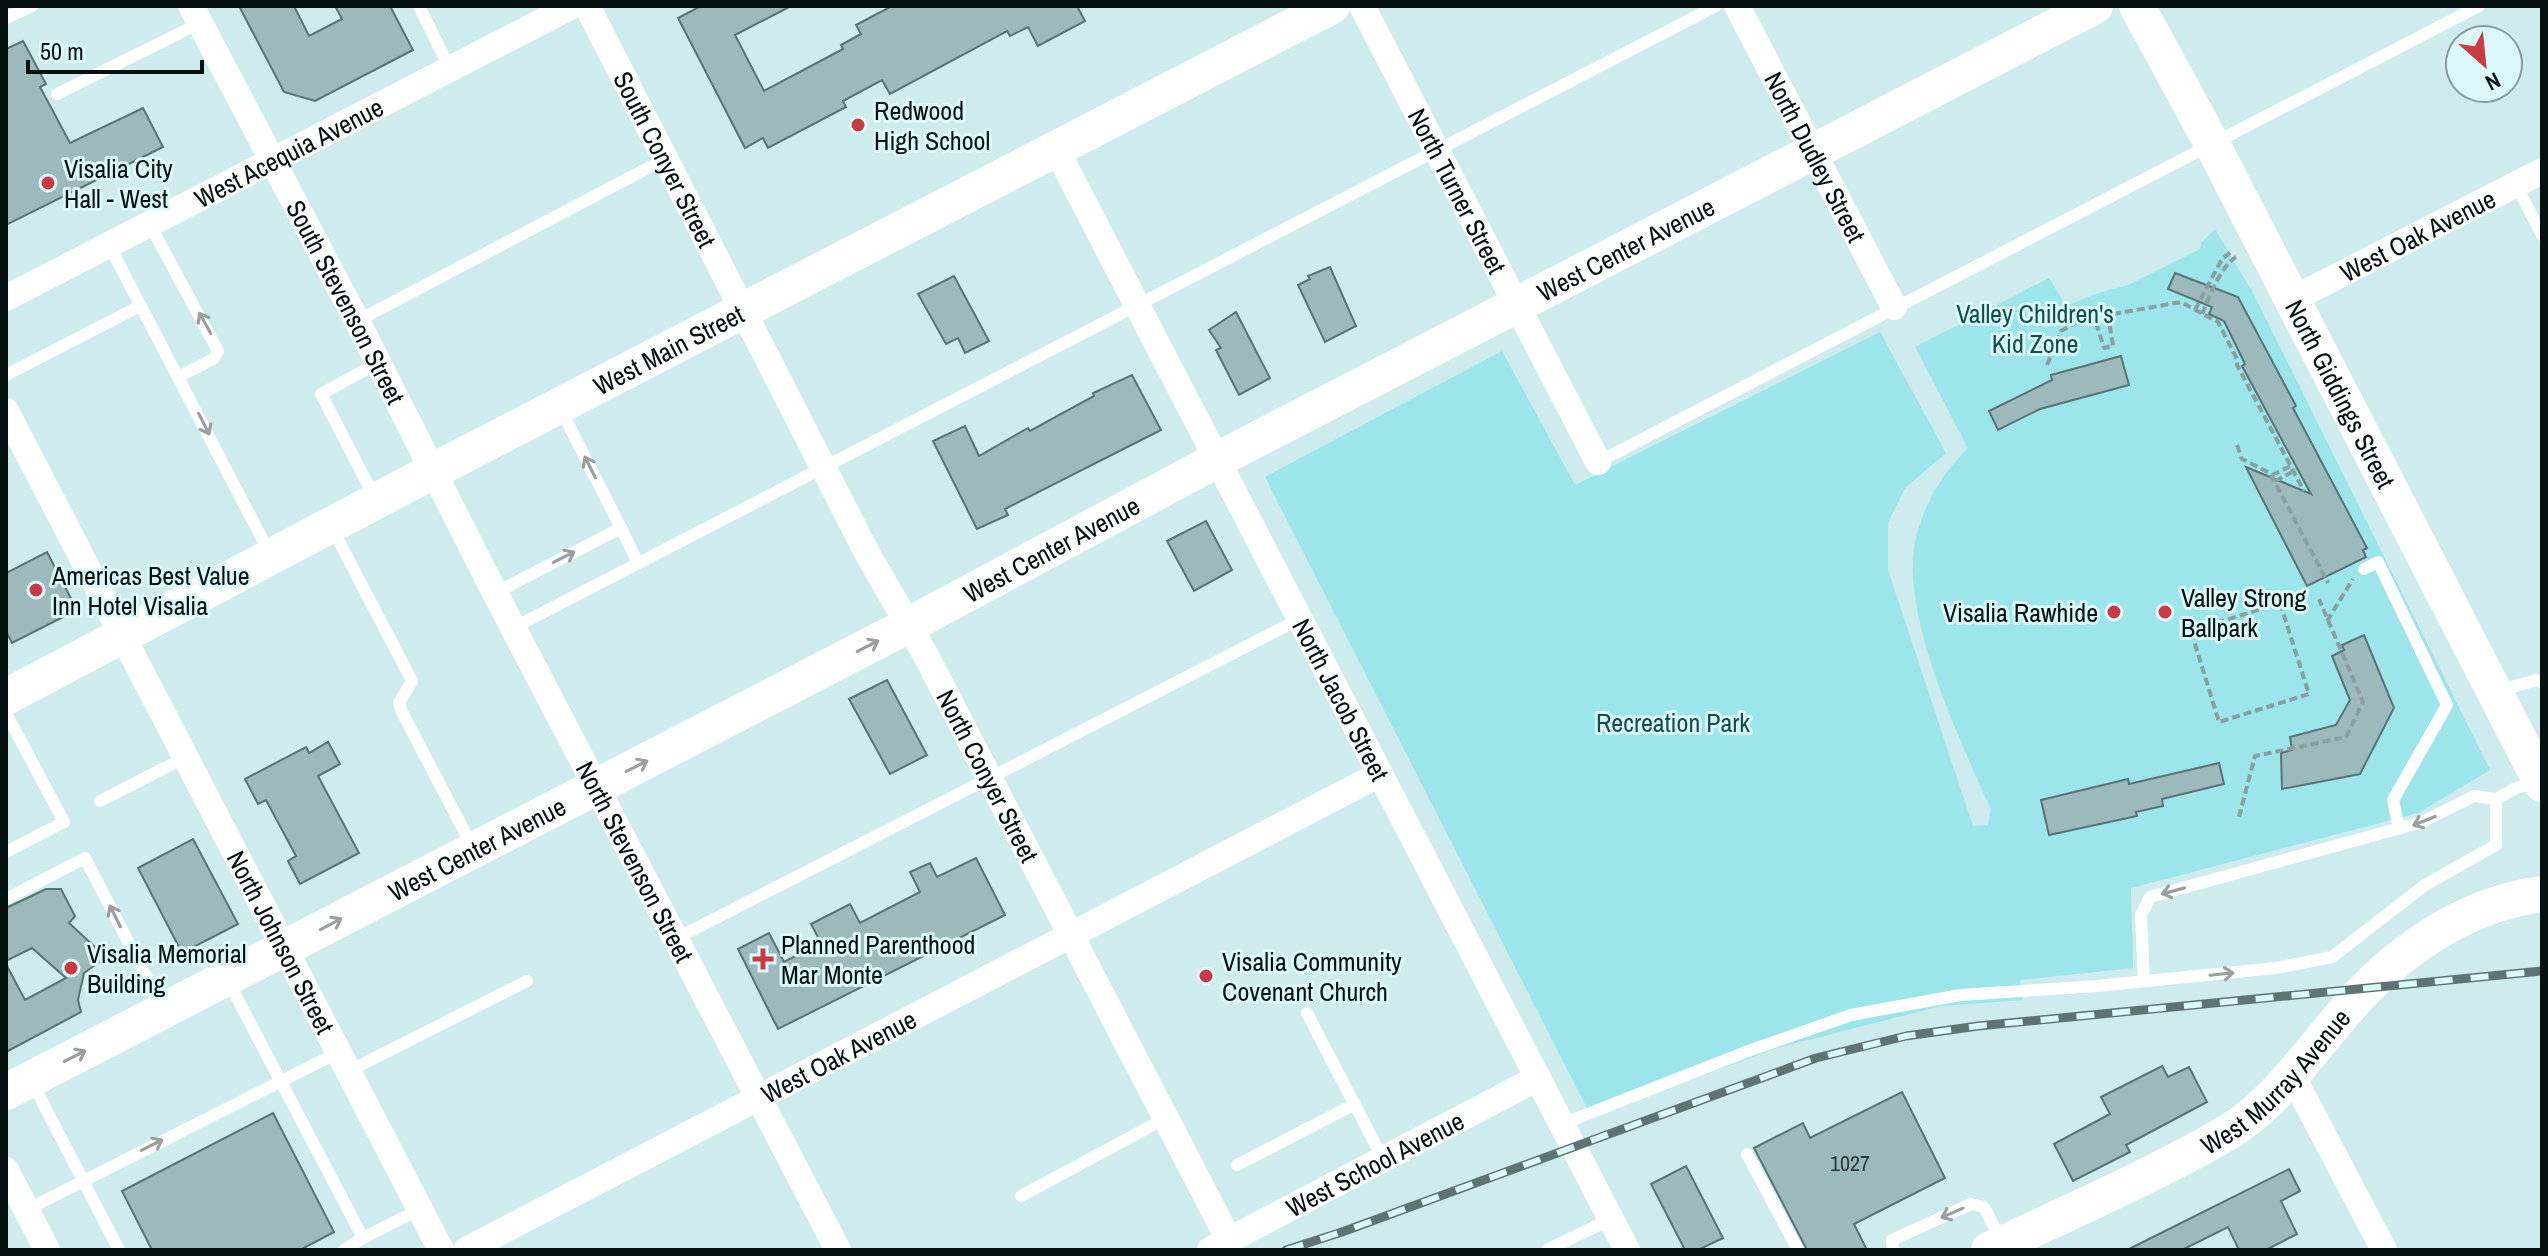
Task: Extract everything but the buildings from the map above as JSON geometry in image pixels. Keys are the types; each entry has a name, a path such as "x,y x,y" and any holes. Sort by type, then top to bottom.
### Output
{"street":[{"name":"West Acequia Avenue","path":"6,298 572,6"},
{"name":"South Conyer Street","path":"587,6 744,312"},
{"name":"West Main Street","path":"6,697 433,471 1332,6"},
{"name":"North Turner Street","path":"1362,6 1598,462"},
{"name":"North Dudley Street","path":"1737,6 1894,307"},
{"name":"West Center Avenue","path":"18,1085 909,625 1217,460 2095,6"},
{"name":"North Giddings Street","path":"2137,6 2293,299 2541,782"},
{"name":"South Stevenson Street","path":"196,14 433,471"},
{"name":"North Jacob Street","path":"1056,149 1627,1250"},
{"name":"West Oak Avenue","path":"2293,299 2542,171"},
{"name":"North Conyer Street","path":"744,312 867,553 990,778 1166,1118 1220,1245"},
{"name":"North Johnson Street","path":"6,411 441,1250"},
{"name":"North Stevenson Street","path":"433,471 838,1250"},
{"name":"West Oak Avenue","path":"466,1250 1380,774"},
{"name":"West Murray Avenue","path":"1995,1247 2213,1142 2268,1102 2293,1077 2344,1012 2406,952 2436,932 2497,904 2542,894"},
{"path":"2293,1077 2384,1250"},
{"name":"West School Avenue","path":"1220,1245 1538,1078"},
{"path":"6,1170 47,1250"}],"lane":[{"path":"6,18 32,6"},
{"path":"419,6 450,69"},
{"path":"513,628 1716,6"},
{"path":"1598,462 2479,6"},
{"path":"57,94 196,14"},
{"path":"357,321 665,159"},
{"path":"2516,185 2542,235"},
{"path":"150,225 218,351 213,359 180,376"},
{"path":"109,245 180,376 271,556"},
{"path":"6,375 140,306"},
{"path":"377,501 321,394 379,362"},
{"path":"559,406 638,563"},
{"path":"331,526 412,681 399,703 402,712 474,849"},
{"path":"495,593 621,528"},
{"path":"2364,569 2378,562 2447,705 2393,800 2399,829"},
{"path":"675,939 1300,619"},
{"path":"2495,692 2536,680 2542,683"},
{"path":"6,713 64,822 6,852"},
{"path":"100,801 186,757"},
{"path":"2144,981 2141,915 2150,897 2422,822 2474,796 2496,799 2516,788 2541,782"},
{"path":"1562,1124 1748,1051 1851,1015 1960,995 2276,968 2332,957 2425,885 2496,845 2496,799"},
{"path":"6,899 85,858 164,1010"},
{"path":"226,977 363,1238"},
{"path":"26,1210 281,1080 344,1062 527,981"},
{"path":"1307,1013 1383,1159"},
{"path":"18,1085 83,1181 119,1250"},
{"path":"1237,1165 1355,1104"},
{"path":"1021,1196 1166,1118"},
{"path":"1747,1154 1798,1250"},
{"path":"1893,1250 1892,1240 1971,1204 1984,1207 1995,1247"},
{"path":"344,1250 420,1209"},
{"path":"1547,1250 1611,1219"}],"path":[{"path":"2195,310 2225,254 2232,251"},
{"path":"2202,314 2223,272 2236,257"},
{"path":"2047,365 2061,331 2093,313 2104,348 2113,346 2108,315 2181,302 2218,322 2304,491"},
{"path":"2237,445 2242,459 2273,478 2328,583"},
{"path":"2273,478 2293,468"},
{"path":"2327,621 2353,578 2364,569"},
{"path":"2239,817 2255,756 2346,737 2363,702 2319,599"},
{"path":"2280,603 2309,694 2219,722 2191,631 2280,603"}],"green space":[{"path":"2215,229 2254,295 2490,770 2418,813 2131,888 2133,968 2020,980 2023,1000 1941,1006 1777,1048 1591,1116 1265,477 1502,351 1575,485 1880,332 1946,453 1905,488 1888,523 1888,570 1973,826 1988,825 1991,810 1935,675 1916,602 1913,568 1916,537 1924,512 1951,467 1968,448 1915,347 2049,278 2066,306 2128,285 2200,249 2201,243"}],"railway":[{"path":"1286,1250 1816,1058 1906,1036 1978,1026 2542,971"}],"place":[{"name":"Redwood High School","path":"858,125"},
{"name":"Visalia City Hall - West","path":"48,183"},
{"name":"Americas Best Value Inn Hotel Visalia","path":"36,590"},
{"name":"Visalia Rawhide","path":"2114,612"},
{"name":"Valley Strong Ballpark","path":"2165,612"},
{"name":"Planned Parenthood Mar Monte","path":"763,959"},
{"name":"Visalia Memorial Building","path":"71,968"},
{"name":"Visalia Community Covenant Church","path":"1206,976"}],"park label":[{"name":"Valley Children's Kid Zone","path":"2035,328"},
{"name":"Recreation Park","path":"1673,722"}]}
